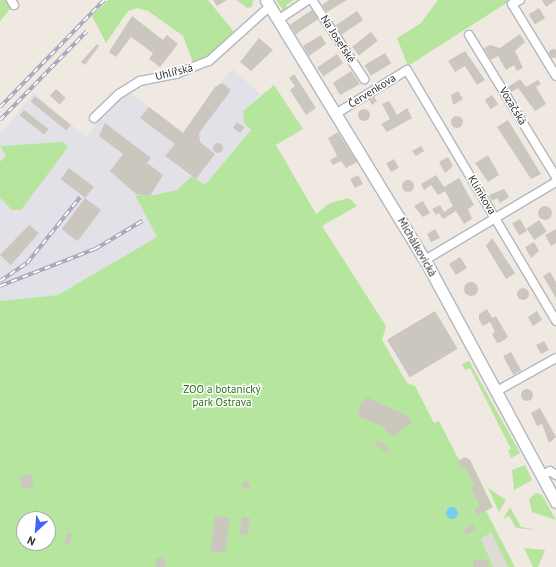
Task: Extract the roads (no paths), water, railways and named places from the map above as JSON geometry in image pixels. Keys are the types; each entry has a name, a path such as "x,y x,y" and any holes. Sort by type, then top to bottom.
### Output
{"street":[{"path":"278,20 308,0"},
{"name":"Na Josefské","path":"312,0 364,79"},
{"path":"520,0 512,4 556,76"},
{"name":"Michálkovická","path":"268,3 425,260 556,502"},
{"name":"Uhlířská","path":"94,118 119,94 140,81 176,74 208,61 268,3"},
{"name":"Vozačská","path":"469,35 556,177"},
{"name":"Červenkova","path":"336,113 407,70"},
{"name":"Klímkova","path":"407,70 556,321"},
{"path":"425,260 556,182"},
{"path":"497,391 556,358"},
{"path":"541,476 550,471 556,475"}],"water":[{"path":"450,507 454,507 458,513 454,519 450,519 446,515 446,511"}],"railway":[{"path":"0,107 104,0"},
{"path":"0,120 87,31"},
{"path":"0,281 27,263 80,197"},
{"path":"0,286 95,249 142,221"}],"park label":[{"name":"ZOO a botanický park Ostrava","path":"222,396"}]}
